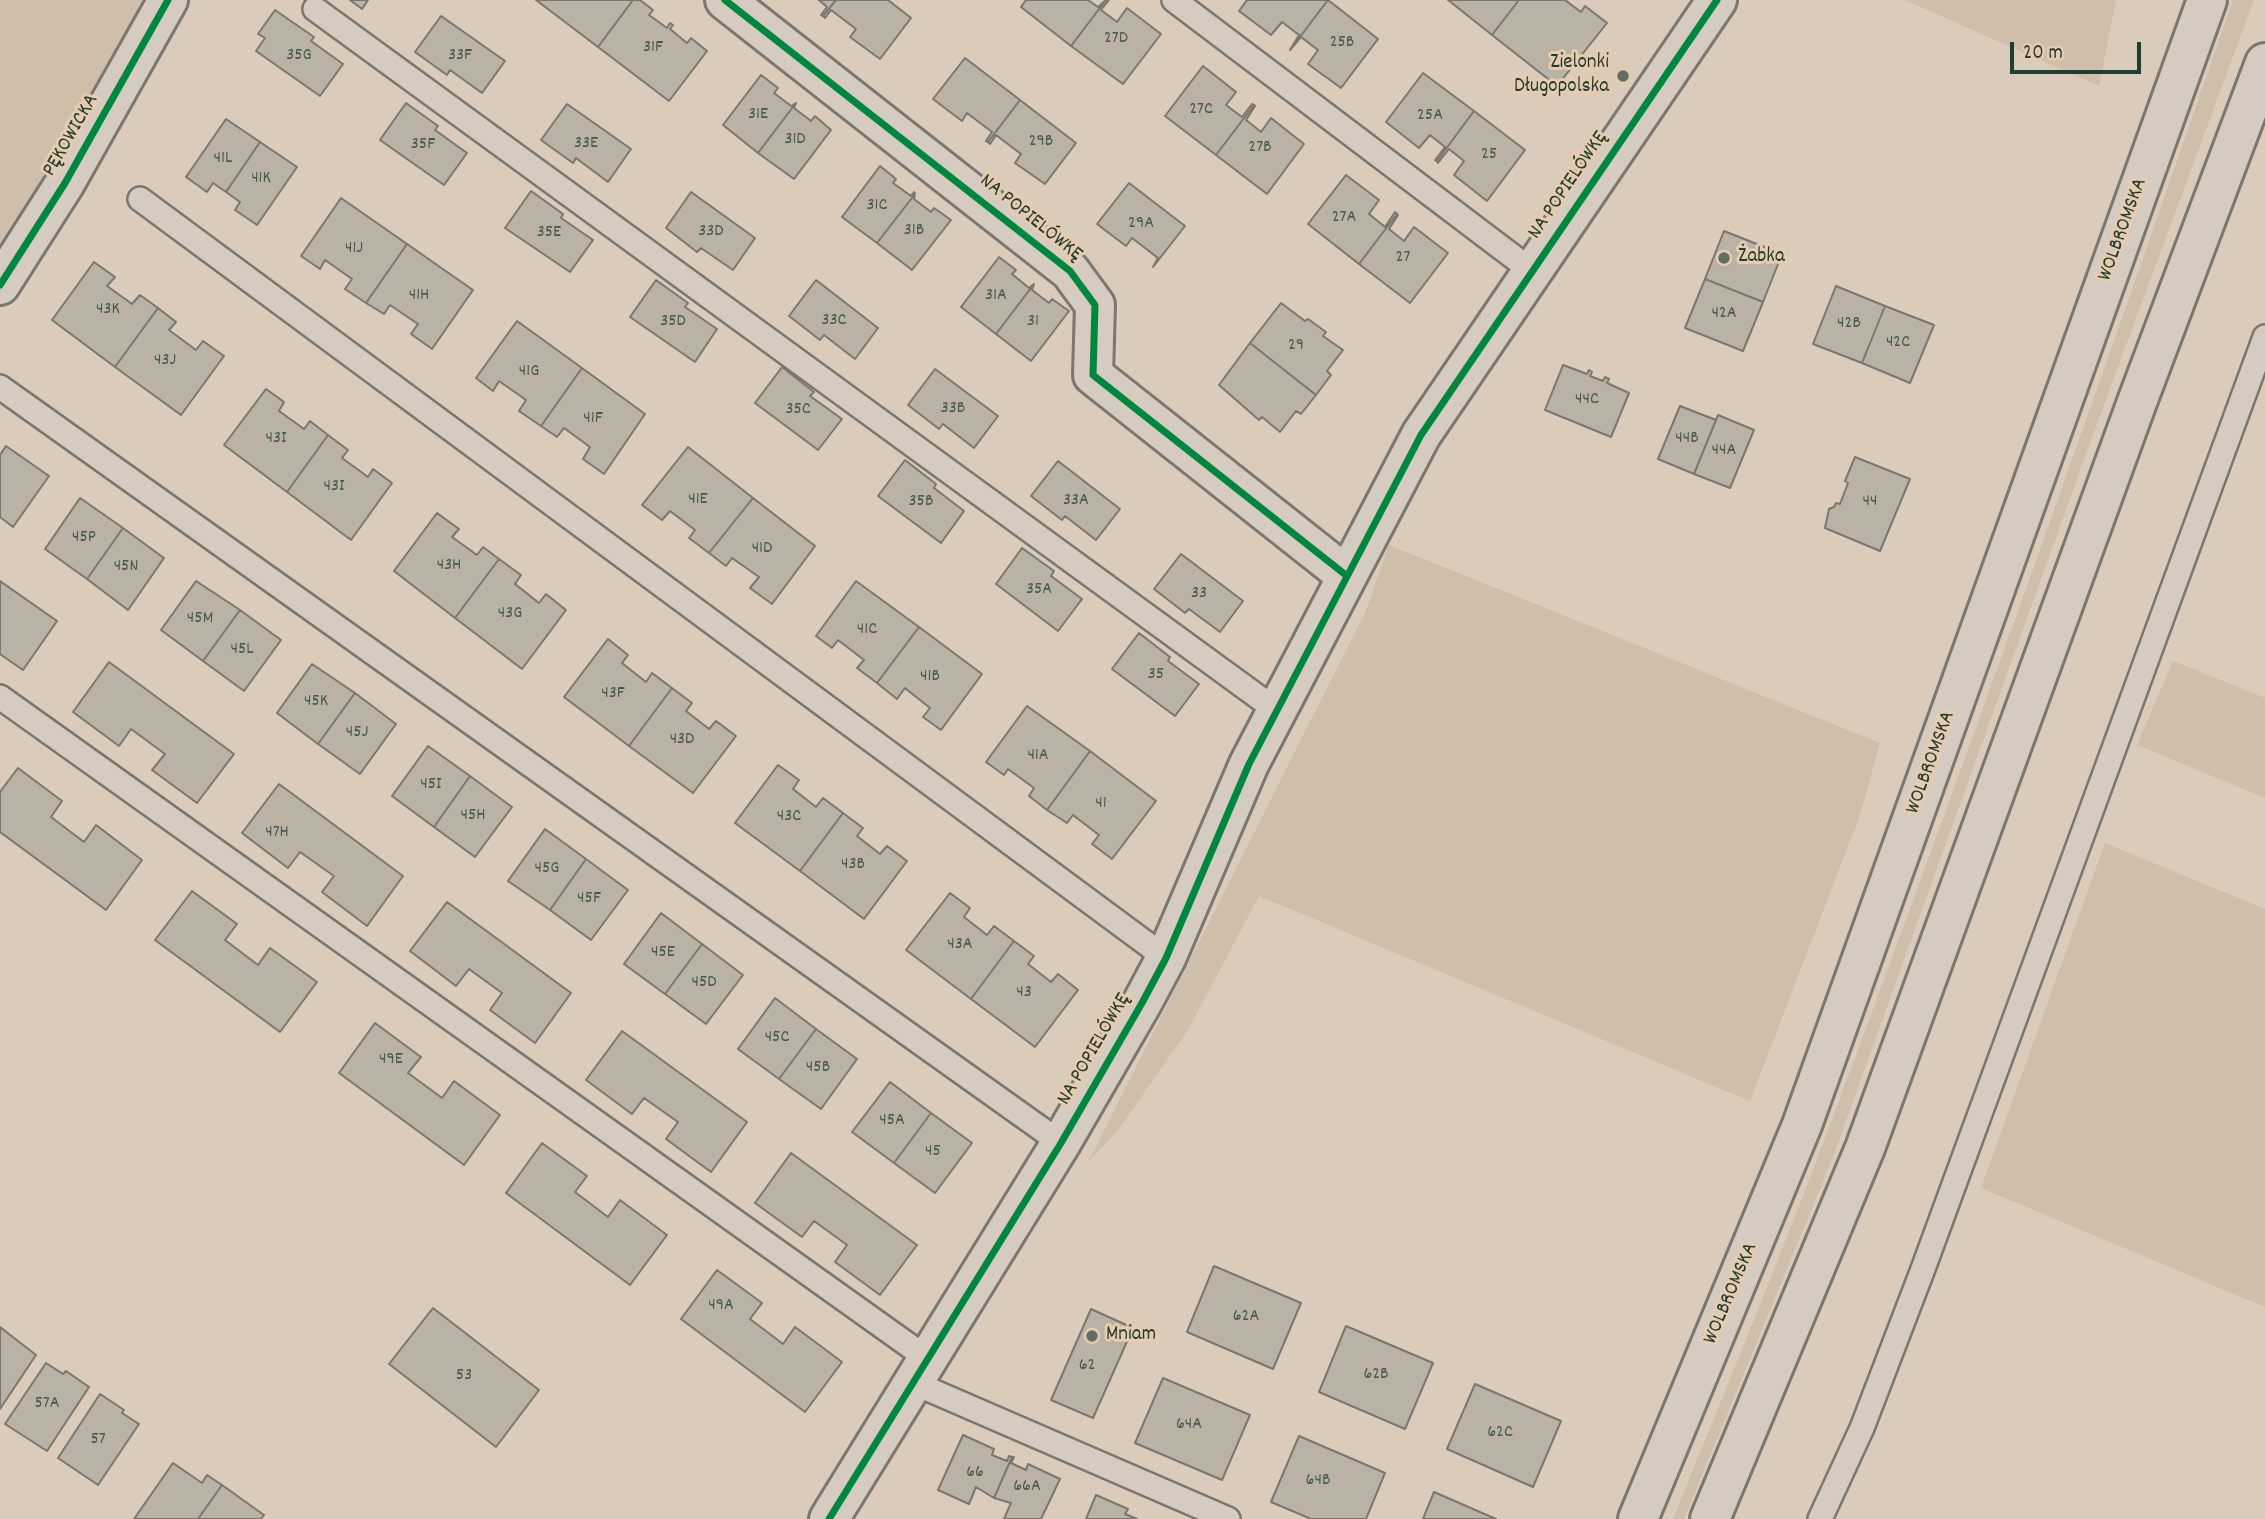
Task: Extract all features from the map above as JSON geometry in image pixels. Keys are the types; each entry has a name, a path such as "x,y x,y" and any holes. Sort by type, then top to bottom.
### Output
{"main road":[{"name":"PĘKOWICKA","path":"0,285 65,183 169,0"},
{"name":"NA POPIELÓWKĘ","path":"725,0 1070,271 1095,305 1093,374 1347,576"},
{"name":"NA POPIELÓWKĘ","path":"829,1519 1061,1143 1166,958 1249,764 1421,435 1717,0"},
{"name":"WOLBROMSKA","path":"1638,1519 1802,1125 2207,0"},
{"path":"1710,1519 1865,1148 2132,415 2263,69"}],"lane":[{"path":"1174,0 1532,271"},
{"path":"315,9 1276,710"},
{"path":"140,199 1166,958"},
{"path":"1820,1519 1861,1428 1923,1269 2265,337"},
{"path":"0,387 1061,1143"},
{"path":"0,697 921,1371 1228,1519"}],"shaded area":[{"path":"0,0 148,0 147,24 0,243"},
{"path":"1905,0 2116,0 2099,86"},
{"path":"2233,0 2254,0 2095,429 1833,1157 1684,1519 1673,1519 1785,1242 1927,863 2031,576"},
{"path":"1389,545 1880,743 1860,815 1750,1101 1259,896 1188,1030 1116,1133 1088,1162 1365,613"},
{"path":"2173,661 2265,698 2265,798 2137,745"},
{"path":"2105,843 2265,909 2265,1307 1981,1188"}],"building":[{"path":"350,0 368,0 362,9"},
{"path":"536,0 633,0 598,47"},
{"path":"633,0 640,0 653,10 649,15 667,28 670,23 673,25 670,29 687,43 691,38 707,51 669,101 598,47"},
{"path":"819,0 836,0 823,16 821,15 827,7"},
{"path":"836,0 888,0 911,18 880,59 850,37 856,29 831,10 825,18 823,16"},
{"path":"1026,0 1088,0 1098,7 1106,0 1071,46 1021,7"},
{"path":"1106,0 1109,0 1101,10 1117,22 1127,8 1161,34 1123,84 1071,46"},
{"path":"1247,0 1328,0 1290,50 1299,35 1282,22 1271,35 1239,11"},
{"path":"1328,0 1378,39 1341,88 1308,64 1318,50 1301,37 1290,50"},
{"path":"1448,0 1519,0 1492,35"},
{"path":"1519,0 1565,0 1581,12 1585,6 1607,23 1557,86 1492,35"},
{"path":"275,10 314,37 311,41 343,64 320,96 256,51 265,38 258,34"},
{"path":"441,16 505,61 482,93 450,70 447,75 415,52"},
{"path":"965,58 1020,100 988,142 986,141 992,132 967,113 962,121 933,99"},
{"path":"1203,66 1236,92 1226,105 1242,117 1252,104 1254,105 1216,155 1165,116"},
{"path":"1423,73 1474,111 1437,161 1435,160 1445,147 1430,135 1419,148 1386,122"},
{"path":"761,75 778,88 774,93 791,106 796,103 758,153 723,125"},
{"path":"1020,100 1076,143 1045,184 1015,163 1021,154 996,135 990,144 988,142"},
{"path":"406,103 438,126 435,130 467,153 444,185 380,140"},
{"path":"796,103 794,108 811,121 815,116 831,130 794,179 758,153"},
{"path":"567,104 631,149 608,182 576,158 573,163 541,140"},
{"path":"1254,105 1246,120 1261,132 1271,118 1304,144 1267,194 1216,155"},
{"path":"1474,111 1525,150 1487,201 1454,175 1464,161 1449,149 1438,163 1437,161"},
{"path":"226,119 260,142 226,192 213,183 207,192 186,177"},
{"path":"260,142 297,167 257,225 235,210 240,202 226,192"},
{"path":"880,166 896,179 893,183 911,196 914,192 915,194 877,243 842,217"},
{"path":"1346,175 1379,200 1369,214 1385,227 1395,212 1397,214 1359,264 1308,224"},
{"path":"1129,183 1185,226 1153,267 1158,258 1132,238 1126,246 1097,224"},
{"path":"531,191 563,214 561,218 593,240 570,272 505,228"},
{"path":"691,192 755,238 733,270 701,248 697,252 666,228"},
{"path":"915,194 914,199 931,212 934,208 951,220 912,270 877,243"},
{"path":"341,198 407,244 366,303 345,289 352,279 325,260 320,269 301,256"},
{"path":"1397,214 1389,229 1404,241 1414,227 1448,253 1410,303 1359,264"},
{"path":"1724,231 1782,254 1763,302 1705,279"},
{"path":"407,244 473,290 432,349 411,334 418,324 390,305 384,314 366,303"},
{"path":"999,257 1016,270 1012,274 1029,288 1034,284 996,334 961,307"},
{"path":"94,262 115,277 107,286 132,304 140,295 158,308 115,367 52,320"},
{"path":"1705,279 1763,302 1743,351 1685,328"},
{"path":"656,280 688,303 685,307 717,329 695,362 630,317"},
{"path":"816,280 878,328 855,359 824,335 820,340 789,316"},
{"path":"1034,284 1032,290 1049,303 1052,299 1069,311 1031,361 996,334"},
{"path":"1836,286 1885,306 1862,363 1813,344"},
{"path":"1281,303 1305,321 1308,319 1326,332 1323,336 1343,350 1327,371 1331,375 1316,395 1250,343"},
{"path":"1885,306 1934,325 1910,383 1862,363"},
{"path":"158,308 176,322 169,330 196,350 203,341 224,356 181,415 115,367"},
{"path":"517,321 582,368 541,426 519,411 526,400 499,381 493,391 476,378"},
{"path":"1250,343 1316,395 1301,414 1296,411 1280,432 1262,417 1259,420 1219,385"},
{"path":"1563,365 1587,374 1589,370 1592,372 1590,376 1603,381 1605,377 1609,379 1607,383 1629,393 1611,437 1545,410"},
{"path":"782,367 814,392 810,396 842,419 818,450 755,403"},
{"path":"582,368 645,414 604,474 583,459 590,447 564,428 557,437 541,426"},
{"path":"935,369 998,416 974,448 943,424 939,429 908,405"},
{"path":"266,389 284,402 279,411 304,429 310,421 328,435 287,492 224,445"},
{"path":"1680,406 1716,420 1694,474 1658,459"},
{"path":"1718,415 1754,430 1730,488 1694,474"},
{"path":"328,435 348,450 342,458 368,477 373,469 392,483 351,540 287,492"},
{"path":"6,446 49,476 13,527 0,517 0,455"},
{"path":"688,447 753,498 709,553 689,538 695,530 670,511 662,520 642,505"},
{"path":"1855,457 1910,479 1880,551 1825,528 1829,509 1836,503 1840,504 1848,483 1845,481"},
{"path":"905,460 936,484 934,488 964,511 941,543 878,496"},
{"path":"1058,461 1120,509 1096,540 1065,516 1062,520 1031,496"},
{"path":"80,498 123,528 87,579 45,549"},
{"path":"753,498 815,546 772,604 750,588 759,577 732,558 726,566 709,553"},
{"path":"437,513 459,529 452,537 477,555 483,547 499,559 455,618 394,571"},
{"path":"123,528 164,558 128,610 87,579"},
{"path":"1022,548 1054,571 1051,576 1082,599 1058,631 996,584"},
{"path":"1181,554 1243,601 1220,632 1189,609 1185,613 1154,589"},
{"path":"499,559 521,575 515,584 539,603 546,594 566,610 522,669 455,618"},
{"path":"0,581 57,621 23,670 0,654"},
{"path":"196,581 240,610 203,661 161,630"},
{"path":"856,581 919,627 877,683 857,668 864,660 838,640 832,648 816,636"},
{"path":"240,610 281,640 244,691 203,661"},
{"path":"919,627 982,674 941,730 923,717 930,708 905,688 897,699 877,683"},
{"path":"1139,633 1170,657 1168,661 1199,684 1175,716 1112,669"},
{"path":"608,639 628,655 622,663 646,682 652,673 672,688 629,746 564,697"},
{"path":"109,662 234,754 197,803 152,770 165,754 131,729 119,746 73,712"},
{"path":"312,664 355,693 318,744 277,713"},
{"path":"672,688 692,703 686,711 709,729 716,721 736,736 693,793 629,746"},
{"path":"355,693 396,724 360,774 318,744"},
{"path":"1027,706 1090,751 1047,810 1029,796 1034,788 1008,769 1004,775 986,762"},
{"path":"428,746 470,776 434,827 392,796"},
{"path":"1090,751 1156,801 1112,859 1092,844 1099,835 1073,815 1067,823 1047,810"},
{"path":"778,765 799,780 793,789 816,807 823,798 843,813 800,871 735,823"},
{"path":"18,768 62,801 51,817 84,842 96,825 142,860 106,910 0,832 0,792"},
{"path":"470,776 512,807 475,857 434,827"},
{"path":"279,784 403,876 367,926 322,892 334,876 300,852 288,868 242,833"},
{"path":"843,813 863,828 857,836 880,854 887,846 907,861 864,919 800,871"},
{"path":"545,829 586,859 550,910 508,881"},
{"path":"586,859 628,890 591,940 550,910"},
{"path":"192,891 237,924 225,940 258,965 270,948 317,982 280,1032 155,940"},
{"path":"950,893 970,908 964,917 987,935 994,926 1014,941 971,999 906,950"},
{"path":"447,902 571,993 535,1043 490,1010 502,993 469,969 456,986 410,951"},
{"path":"661,913 702,944 665,994 624,964"},
{"path":"1014,941 1034,956 1028,964 1051,982 1058,974 1078,990 1035,1047 971,999"},
{"path":"702,944 743,975 706,1024 665,994"},
{"path":"775,998 816,1029 779,1079 738,1049"},
{"path":"375,1023 421,1057 408,1073 442,1098 454,1081 500,1115 464,1165 339,1073"},
{"path":"816,1029 857,1059 821,1109 779,1079"},
{"path":"622,1031 747,1122 711,1172 666,1139 678,1122 644,1098 632,1114 586,1080"},
{"path":"890,1082 931,1113 894,1163 852,1132"},
{"path":"931,1113 972,1143 935,1193 894,1163"},
{"path":"542,1143 587,1176 575,1192 608,1217 620,1200 667,1235 630,1285 506,1193"},
{"path":"791,1153 917,1245 880,1295 835,1262 847,1245 814,1221 802,1237 755,1203"},
{"path":"1214,1266 1301,1303 1273,1369 1187,1332"},
{"path":"717,1270 762,1303 750,1319 783,1344 795,1327 842,1362 805,1412 681,1319"},
{"path":"433,1308 539,1390 496,1447 389,1364"},
{"path":"1091,1309 1133,1328 1093,1418 1051,1400"},
{"path":"1346,1326 1433,1363 1405,1429 1319,1392"},
{"path":"0,1327 36,1355 0,1409"},
{"path":"46,1363 63,1374 66,1371 89,1387 47,1451 5,1424"},
{"path":"1163,1378 1250,1415 1222,1480 1135,1443"},
{"path":"1475,1384 1561,1421 1533,1487 1447,1449"},
{"path":"100,1394 139,1424 98,1485 58,1458"},
{"path":"963,1435 994,1449 992,1455 1007,1461 1009,1456 1012,1457 994,1498 976,1487 969,1504 938,1490"},
{"path":"1299,1436 1385,1473 1366,1519 1311,1519 1271,1502"},
{"path":"1012,1457 1011,1463 1026,1470 1028,1464 1060,1479 1041,1519 1004,1519 1011,1503 994,1498"},
{"path":"173,1463 202,1483 207,1475 222,1485 198,1519 134,1519"},
{"path":"222,1485 264,1515 261,1519 198,1519"},
{"path":"1434,1492 1496,1519 1423,1519"},
{"path":"1096,1495 1128,1509 1125,1514 1137,1519 1086,1519"}],"cycle path":[{"path":"0,285 65,183 168,0"},
{"path":"725,0 1070,271 1095,305 1093,375 1347,576"},
{"path":"829,1519 1061,1143 1142,1003 1166,958 1249,764 1421,435 1717,0"}],"place":[{"name":"Zielonki Długopolska","path":"1623,76"},
{"name":"Żabka","path":"1724,258"},
{"name":"Mniam","path":"1092,1336"}]}
